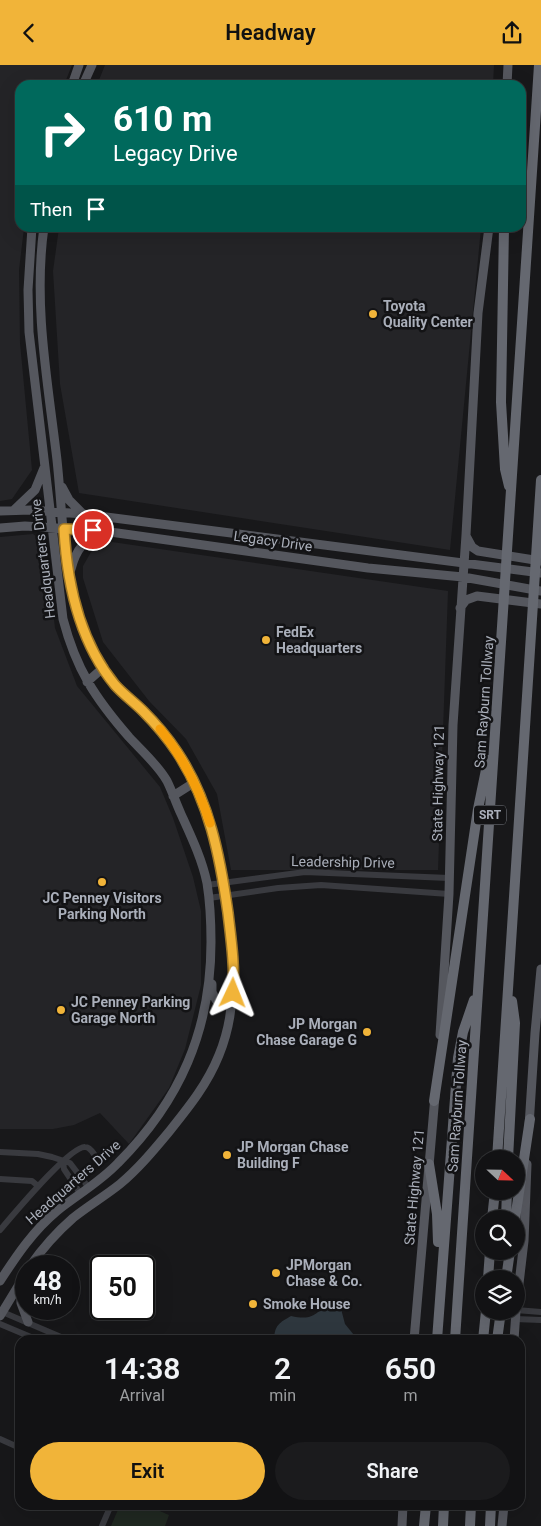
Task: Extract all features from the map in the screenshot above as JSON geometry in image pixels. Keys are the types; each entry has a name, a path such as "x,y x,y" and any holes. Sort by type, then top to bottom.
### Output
{"highway":[{"name":"Sam Rayburn Tollway","path":"455,1335 539,65"},
{"path":"504,232 502,403 504,469 511,496"},
{"name":"SRT","path":"498,1150 541,480"},
{"path":"434,1101 478,809 496,719"},
{"path":"508,1150 515,1023 509,973"},
{"path":"437,1335 458,1058 463,1032 479,987"},
{"path":"516,1210 530,1119"},
{"path":"429,1164 437,1214 442,1335"},
{"path":"484,1335 485,1320"},
{"path":"498,1335 500,1320"},
{"path":"502,1320 502,1335"},
{"path":"424,1526 426,1510"},
{"path":"443,1526 444,1510"},
{"path":"490,1526 491,1510"}],"main road":[{"path":"74,80 80,65"},
{"path":"86,80 92,65"},
{"path":"507,80 508,65"},
{"name":"Headquarters Drive","path":"0,1281 28,1239 50,1217 109,1171 136,1144 162,1112 193,1050 208,993 211,956 207,885 198,855 167,781 102,706 77,661 63,619 53,549 53,528 29,332 28,290 32,232"},
{"name":"Headquarters Drive","path":"39,1255 72,1219 124,1181 153,1151 185,1113 210,1075 220,1054 232,1005 234,966 223,882 214,837 195,782 177,751 165,735 115,684 89,643 79,619 70,574 48,396 41,318 40,273 44,232"},
{"name":"State Highway 121","path":"414,1335 449,894 452,725 466,535 478,313 488,232"},
{"path":"14,510 35,490 42,476 45,463"},
{"path":"58,475 68,500 84,514"},
{"name":"Legacy Drive","path":"0,511 51,511 84,514 541,573"},
{"name":"Legacy Drive","path":"0,528 53,528 112,533 368,568 463,577 541,591"},
{"path":"70,574 74,558 81,545 94,536 112,533"},
{"path":"466,535 472,547 478,551 541,561"},
{"path":"460,608 466,600 477,595 541,604"},
{"path":"87,682 104,667"},
{"path":"173,796 195,782"},
{"path":"211,956 212,992 216,1000 232,1005"},
{"path":"521,1270 524,1241 535,1033 541,969"},
{"path":"143,1136 153,1151"},
{"path":"136,1144 153,1151"},
{"path":"89,1188 92,1204"},
{"path":"80,1193 92,1204"},
{"path":"1,1313 15,1291"},
{"path":"514,1335 515,1320"},
{"path":"402,1526 403,1510"},
{"path":"502,1526 504,1510"}],"street":[{"name":"Leadership Drive","path":"207,885 306,872 449,878"},
{"name":"Leadership Drive","path":"209,898 278,888 321,885 449,894"},
{"path":"0,1230 38,1186 73,1151 84,1147 89,1148 94,1154"},
{"path":"0,1152 38,1154 70,1163 89,1188"},
{"path":"63,1161 64,1169 80,1193"},
{"path":"0,1179 32,1181 38,1186"},
{"path":"525,1312 541,1312"},
{"path":"1,1313 56,1335"},
{"path":"525,1315 541,1320"},
{"path":"0,1324 26,1335"},
{"path":"0,1439 15,1446"},
{"path":"102,1526 109,1510"}],"shaded area":[{"path":"0,65 72,65 66,80 15,80 15,232 24,232 19,270 20,343 32,470 12,499 0,501"},
{"path":"105,65 494,65 493,80 99,80"},
{"path":"58,232 481,232 450,550 79,493 60,384 53,271"},
{"path":"33,534 45,544 55,628 77,686 160,787 173,818 193,877 201,911 201,985 185,1049 169,1088 129,1144 100,1113 74,1125 53,1129 0,1129 0,537"},
{"path":"112,542 448,591 438,870 231,870 217,794 186,739 149,701 103,642 83,578 83,566 91,552 102,544"},
{"path":"335,1301 340,1305 345,1324 354,1335 274,1335 277,1327 287,1318 291,1316 311,1316"},
{"path":"118,1510 158,1510 169,1515 165,1526 111,1526"}],"slow traffic":[{"path":"160,729 177,751 195,782 210,823"}],"place":[{"name":"Toyota Quality Center","path":"373,314"},
{"name":"FedEx Headquarters","path":"266,640"},
{"name":"JC Penney Visitors Parking North","path":"102,882"},
{"name":"JC Penney Parking Garage North","path":"61,1010"},
{"name":"JP Morgan Chase Garage G","path":"367,1032"},
{"name":"JP Morgan Chase Building F","path":"227,1155"},
{"name":"JPMorgan Chase & Co.","path":"276,1273"},
{"name":"Smoke House","path":"253,1304"}],"route":[{"path":"93,530 64,529 72,590 79,619 89,643 115,684 157,725 177,751 195,782 218,854 231,933 234,966 233,993"}]}
